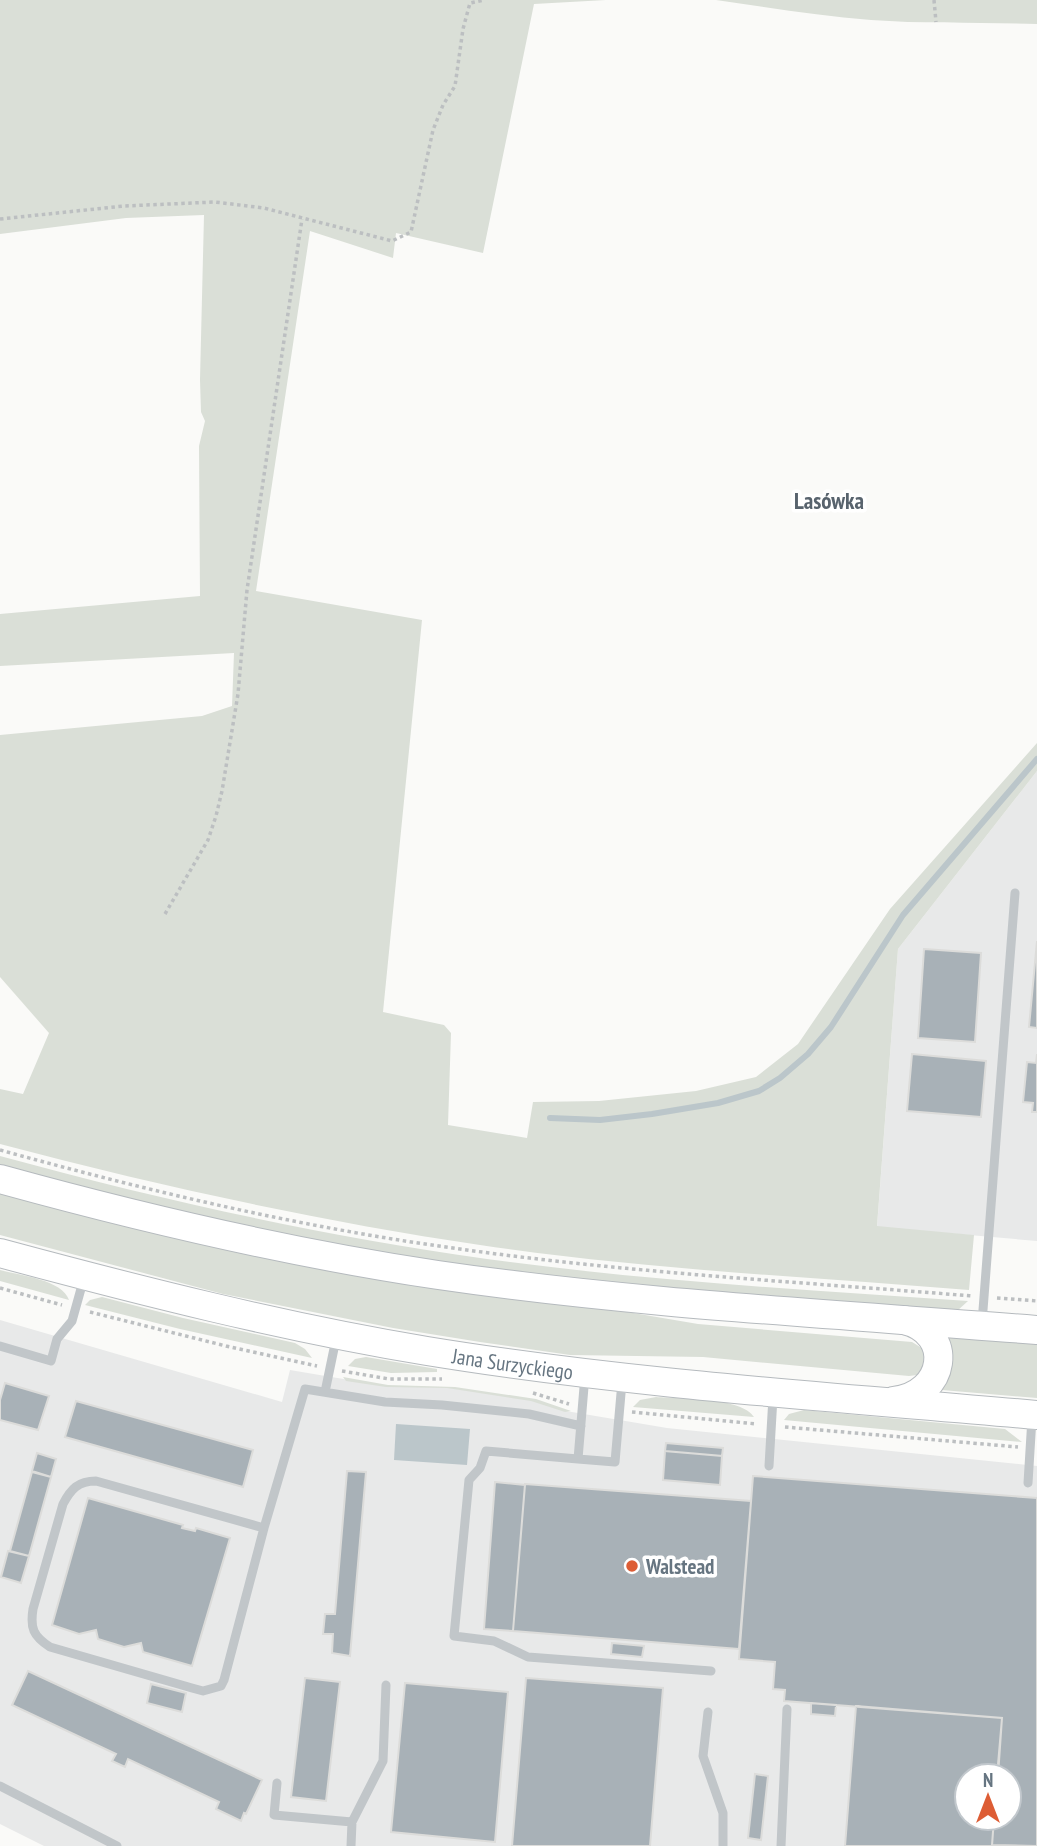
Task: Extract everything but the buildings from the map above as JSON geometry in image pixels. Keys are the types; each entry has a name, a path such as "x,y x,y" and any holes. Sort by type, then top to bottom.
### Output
{"main road":[{"path":"0,1180 223,1236 436,1275 573,1292 1037,1330"},
{"name":"Jana Surzyckiego","path":"0,1253 199,1306 337,1335 471,1358 622,1377 1035,1415"},
{"path":"880,1402 904,1400 918,1394 930,1383 937,1368 937,1351 927,1332 916,1324 898,1319"}],"lane":[{"path":"982,1326 1015,892"},
{"path":"0,1346 51,1361 57,1339 72,1321 85,1276"},
{"path":"325,1392 337,1335"},
{"path":"578,1459 585,1373"},
{"path":"622,1377 615,1462 486,1451 480,1468 469,1480 454,1636 494,1641 528,1657 711,1671"},
{"path":"264,1528 96,1481 77,1485 69,1492 63,1504 33,1609 32,1631 50,1647 192,1689 203,1691 220,1686 224,1680 264,1528 305,1390 385,1402 529,1414 581,1426"},
{"path":"769,1466 773,1391"},
{"path":"1028,1483 1035,1415"},
{"path":"351,1846 352,1822 383,1761 386,1685"},
{"path":"781,1846 788,1709"},
{"path":"708,1712 703,1756 723,1813 723,1846"},
{"path":"277,1783 274,1815 352,1822"},
{"path":"0,1786 117,1846"}],"path":[{"path":"0,219 124,206 215,202 264,208 392,240 411,232 433,130 443,105 455,86 470,2 484,0"},
{"path":"934,0 936,22"},
{"path":"165,914 208,840 216,816 238,694 247,590 302,219"},
{"path":"0,1150 225,1207 446,1247 651,1271 968,1296"},
{"path":"0,1288 67,1306"},
{"path":"997,1298 1037,1301"},
{"path":"83,1311 313,1365"},
{"path":"345,1371 389,1379 446,1380"},
{"path":"530,1392 570,1404"},
{"path":"631,1412 755,1424"},
{"path":"781,1426 1021,1447"}],"shaded area":[{"path":"0,0 606,0 534,4 483,253 396,233 393,258 310,231 256,591 422,620 383,1012 444,1025 451,1033 448,1125 527,1138 533,1102 599,1101 696,1091 756,1077 798,1044 890,909 1037,743 1037,771 898,949 877,1226 974,1235 969,1290 663,1266 480,1245 239,1201 0,1144 0,1089 23,1094 49,1033 0,977 0,735 202,716 232,706 234,653 0,666 0,614 200,596 199,446 205,421 201,412 200,380 204,215 126,218 0,234"},
{"path":"716,0 1037,0 1037,24 871,20"},
{"path":"1037,771 1037,1241 877,1227 898,949"},
{"path":"0,1156 242,1215 425,1250 547,1267 667,1279 968,1301 957,1311 627,1286 467,1268 256,1231 0,1168"},
{"path":"0,1191 586,1305 698,1324 912,1342 925,1350 927,1363 917,1375 909,1376 703,1357 570,1355 393,1328 223,1294 0,1235"},
{"path":"0,1270 50,1283 65,1293 69,1300 0,1281"},
{"path":"102,1297 295,1343 305,1349 312,1358 85,1305 90,1300"},
{"path":"0,1320 282,1402 290,1370 385,1386 444,1387 534,1400 566,1411 667,1428 1037,1466 1037,1846 44,1846 0,1824"},
{"path":"946,1336 1037,1342 1037,1398 942,1390 952,1364 952,1351"},
{"path":"366,1357 437,1369 437,1372 391,1373 348,1366 355,1359"},
{"path":"343,1377 388,1385 455,1387 536,1399 571,1411 565,1412 531,1401 447,1388 386,1387 346,1381"},
{"path":"656,1397 724,1402 747,1410 754,1417 633,1407 640,1400"},
{"path":"804,1410 1005,1429 1022,1442 784,1420 789,1414"},
{"path":"396,1424 470,1429 467,1465 394,1460"}],"waterway":[{"path":"550,1118 600,1120 718,1103 759,1091 780,1078 808,1054 831,1027 903,915 1037,759"}],"place":[{"name":"Walstead","path":"632,1566"}],"district":[{"name":"Lasówka","path":"829,500"}]}
